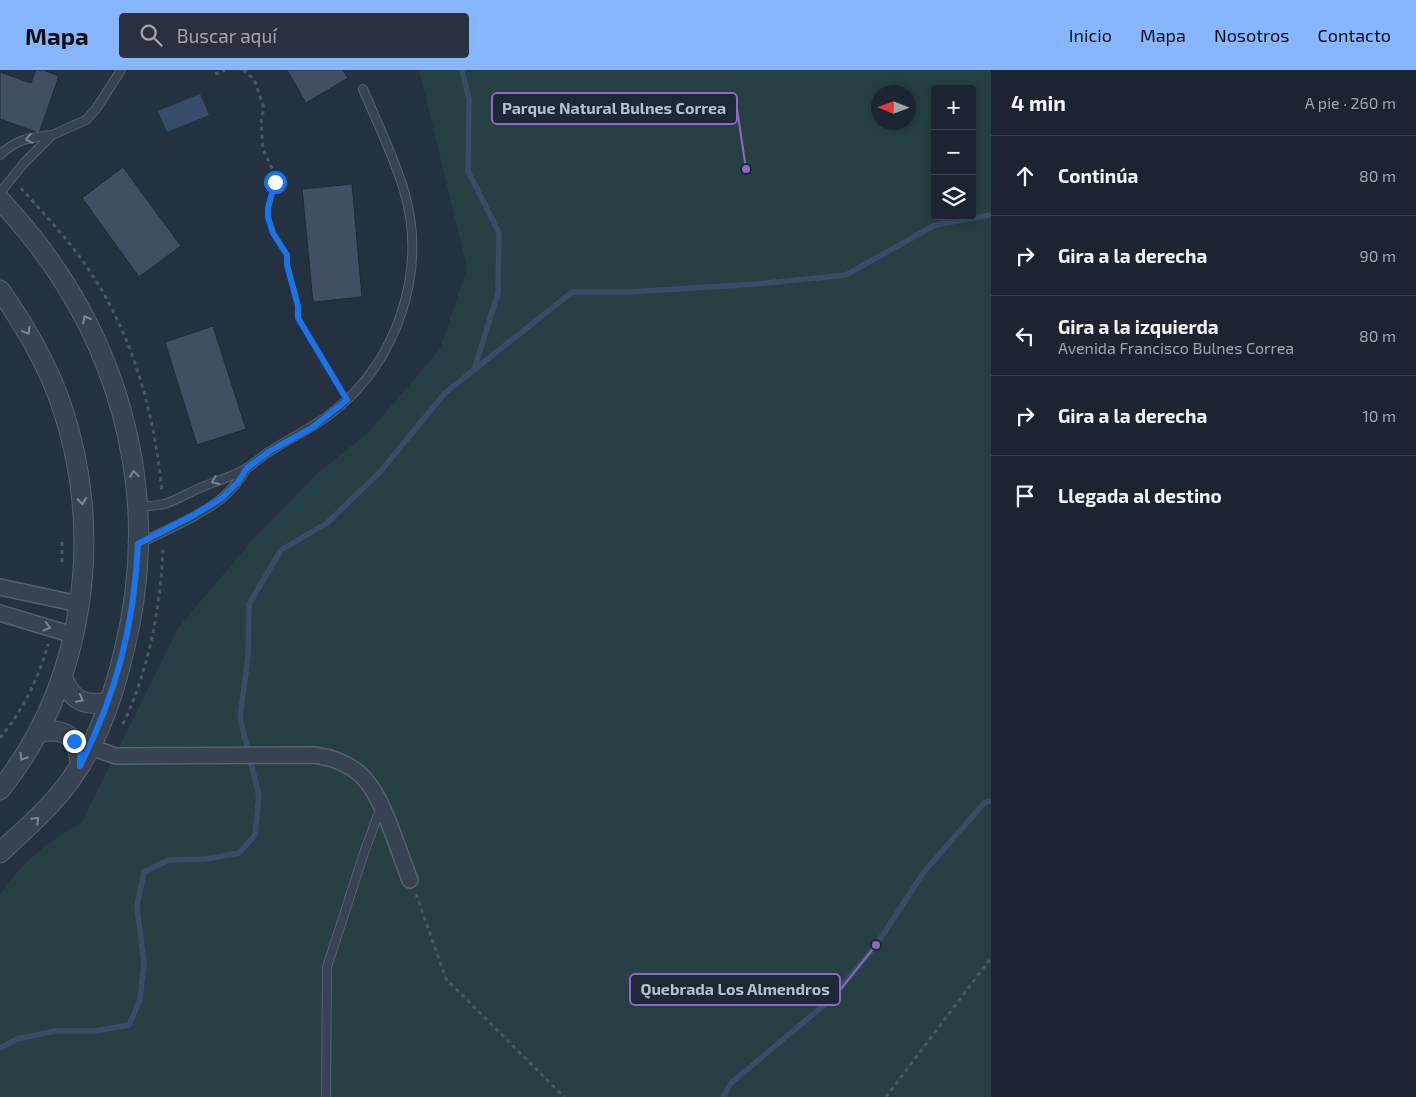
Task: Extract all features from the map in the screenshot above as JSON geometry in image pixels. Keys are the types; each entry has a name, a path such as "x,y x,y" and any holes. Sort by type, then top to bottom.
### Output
{"street":[{"path":"0,200 51,261 78,304 107,367 119,401 128,436 134,471 138,544 136,584 127,640 109,702 90,747 80,766 50,806 0,853"},
{"path":"0,290 22,323 50,375 62,406 71,438 83,504 83,571 80,604 74,635 62,676 38,733 0,790"},
{"path":"0,587 80,604"},
{"path":"0,613 74,635"},
{"path":"62,676 66,688 74,697 85,703 109,702"},
{"path":"38,733 50,729 64,732 74,741 80,753 80,766"},
{"path":"90,747 116,756 327,756 351,766 370,783 382,805 410,880"}],"lane":[{"path":"0,155 7,148 24,138 52,135 86,120 96,109 121,70"},
{"path":"137,507 163,504 247,468 270,451 313,427 347,400 367,378 393,336 402,314 408,290 412,241 406,195 363,89"},
{"path":"0,193 24,163 52,135"},
{"path":"138,544 222,498 238,482 247,468"},
{"path":"326,1097 327,967 365,850 382,805"}],"path":[{"path":"215,74 225,70"},
{"path":"243,70 254,79 264,108 261,120 263,149 273,171 275,182 268,208 268,217 273,233 287,255 287,265 298,306 298,318 347,400"},
{"path":"12,178 52,222 89,269 107,300 122,332 135,365 154,433 163,504"},
{"path":"110,753 133,700 150,644 158,606 164,531"},
{"path":"62,536 62,565"},
{"path":"0,738 29,694 45,654 52,629"},
{"path":"410,880 446,979 564,1097"},
{"path":"886,1097 991,958"}],"green space":[{"path":"419,70 991,70 991,1097 0,1097 0,894 36,853 82,822 178,628 254,538 319,472 369,432 440,349 467,268"}],"water":[{"path":"200,94 209,115 167,132 158,111"}],"building":[{"path":"36,70 43,70 59,76 39,133 0,119 0,72 31,83"},
{"path":"287,70 343,70 348,78 306,103"},
{"path":"123,167 181,246 139,277 82,198"},
{"path":"352,184 362,297 313,302 302,189"},
{"path":"213,326 246,429 197,445 165,342"}],"waterway":[{"path":"462,70 469,99 468,171 499,233 498,293 474,370"},
{"path":"0,1048 17,1039 55,1031 95,1031 129,1025 140,1000 144,963 137,906 144,872 169,860 206,859 239,853 255,835 259,796 240,718 248,657 249,604 281,550 327,523 380,472 445,393 572,292 630,292 756,284 846,275 935,225 991,215"},
{"path":"723,1097 731,1083 830,1000 876,945 924,872 984,803 991,801"}],"place":[{"name":"Parque Natural Bulnes Correa","path":"746,169"},
{"name":"Quebrada Los Almendros","path":"876,945"}],"route":[{"path":"74,741 80,753 80,766 100,725 119,671 133,608 138,544 196,514 222,498 238,482 247,468 270,451 313,427 347,400 298,318 298,306 287,265 287,255 273,233 268,217 268,208 275,182"}]}
